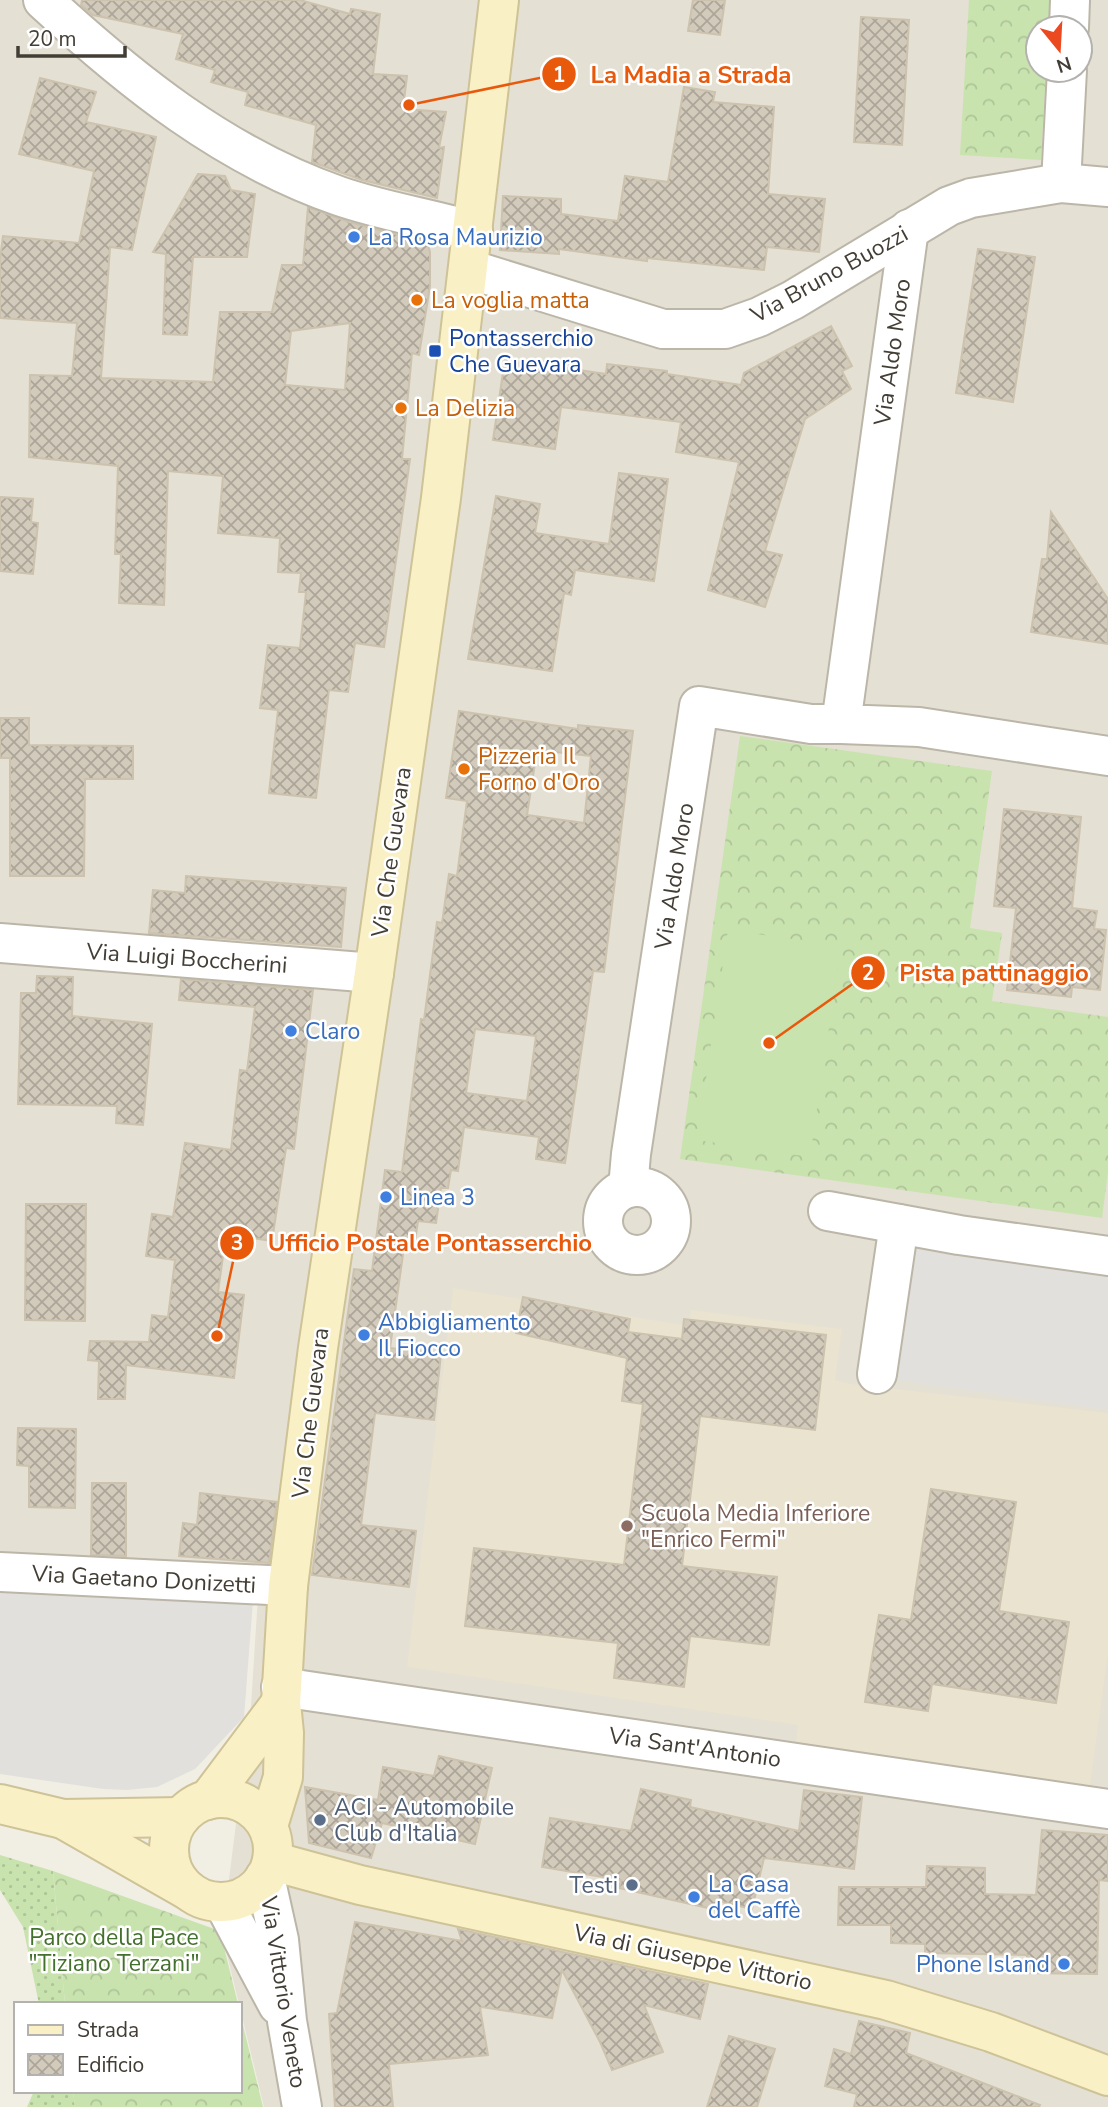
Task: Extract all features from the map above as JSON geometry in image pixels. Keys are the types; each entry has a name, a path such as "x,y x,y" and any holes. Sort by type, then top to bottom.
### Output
{"main road":[{"name":"Via Che Guevara","path":"268,1855 283,1777 281,1695 288,1586 318,1349 442,486 499,0"},
{"path":"207,1898 179,1881 171,1866 169,1849 172,1831 195,1808 281,1695"},
{"path":"0,1804 63,1819 207,1898 239,1899 254,1891 268,1855 257,1812 243,1803 226,1798 195,1808 63,1819"},
{"name":"Via di Giuseppe Vittorio","path":"268,1855 360,1885 886,2000 991,2032 1108,2076"}],"street":[{"path":"43,0 123,70 182,116 246,155 341,196 473,230"},
{"path":"1061,183 1066,84"},
{"name":"Via Bruno Buozzi","path":"469,269 663,329 725,329 759,317 793,300 949,206 971,198 1061,183 1108,187"},
{"name":"Via Aldo Moro","path":"841,724 909,229"},
{"name":"Via Aldo Moro","path":"628,1188 699,706 811,724 919,727 1108,757"},
{"name":"Via Luigi Boccherini","path":"0,943 374,973"},
{"path":"828,1211 960,1235 1108,1256"},
{"path":"877,1374 899,1224"},
{"name":"Via Gaetano Donizetti","path":"0,1572 288,1586"},
{"name":"Via Sant'Antonio","path":"281,1695 1108,1810"},
{"name":"Via Vittorio Veneto","path":"268,1855 287,2021 302,2107"},
{"path":"207,1898 287,2021"}],"shaded area":[{"path":"0,0 1108,0 1108,2107 264,2107 242,2016 242,2002 239,2002 222,1934 251,1706 258,1596 0,1585"},
{"path":"915,1249 1108,1275 1108,1410 896,1380"},
{"path":"453,1288 689,1326 691,1310 842,1329 835,1380 1108,1413 1108,1654 1090,1786 795,1748 798,1725 407,1667"},
{"path":"0,1592 253,1600 244,1717 195,1769 157,1787 103,1789 0,1774"}],"green space":[{"path":"969,0 1051,0 1050,14 1024,14 1024,84 1045,84 1041,160 960,155"},
{"path":"740,736 992,771 970,928 1002,933 992,1001 1108,1017 1108,1172 1102,1218 680,1159"},
{"path":"728,930 841,946 810,1157 697,1140"},
{"path":"0,1855 53,1871 65,2002 39,2002 23,1927 0,1890"},
{"name":"Parco della Pace \"Tiziano Terzani\"","path":"53,1871 220,1931 238,2002 65,2002"},
{"name":"Parco della Pace \"Tiziano Terzani\"","path":"242,2021 263,2107 75,2107 73,2093 242,2093"},
{"path":"33,2093 73,2093 75,2107 27,2107"}],"building":[{"path":"82,0 300,0 350,14 351,9 380,14 373,74 407,76 403,109 446,112 439,148 444,147 437,198 362,180 312,162 316,125 245,105 248,92 211,82 215,70 176,59 183,34 93,15 81,5"},
{"path":"693,0 725,0 720,35 688,31"},
{"path":"861,17 909,20 902,145 854,142"},
{"path":"40,78 96,92 86,122 156,137 132,250 110,247 101,378 213,382 220,312 272,312 282,265 303,265 308,207 349,222 427,242 430,252 430,286 419,355 412,353 402,459 410,459 384,647 355,643 348,692 329,690 316,798 269,793 278,710 260,708 268,645 300,648 306,592 299,592 301,573 278,572 280,538 218,533 223,476 168,471 164,605 119,603 121,554 115,554 118,466 29,457 30,375 72,376 77,323 0,318 0,259 3,236 79,243 94,171 19,154","holes":["350,323 345,390 285,385 291,331"]},
{"path":"684,87 715,92 713,102 774,107 768,194 825,199 819,252 767,247 764,270 647,258 647,261 559,249 559,254 500,250 503,196 561,199 561,214 618,221 625,176 668,182"},
{"path":"198,174 225,176 231,190 255,194 247,257 193,257 187,335 163,334 166,254 153,252"},
{"path":"978,249 1035,257 1013,402 956,393"},
{"path":"831,326 852,366 842,371 851,389 805,419 765,551 782,555 765,607 708,590 739,462 676,452 681,422 561,407 555,449 493,440 505,359 606,374 607,364 667,371 667,374 741,385 744,373"},
{"path":"619,473 668,479 654,581 575,570 571,595 564,593 552,671 468,659 496,496 540,504 535,533 609,544"},
{"path":"0,497 33,499 31,522 38,523 33,574 0,571"},
{"path":"1051,512 1108,599 1108,644 1031,632 1042,559 1047,559"},
{"path":"459,711 578,729 578,725 633,731 604,972 593,971 565,1163 536,1159 539,1137 464,1127 458,1171 451,1170 448,1188 441,1188 436,1223 418,1221 414,1248 404,1247 390,1348 441,1354 434,1420 375,1413 361,1525 416,1531 409,1587 312,1575 354,1269 372,1271 385,1170 402,1172 421,1019 424,1020 437,922 442,923 449,874 457,876 467,801 446,798","holes":["537,750 591,756 584,823 527,815","475,1029 536,1036 527,1101 466,1093"]},
{"path":"0,718 29,718 29,745 133,746 133,779 85,779 84,876 10,876 10,758 0,758"},
{"path":"1004,809 1081,817 1072,908 1097,911 1094,929 1106,930 1100,990 1072,987 1071,997 1007,990 1016,908 994,906"},
{"path":"186,876 346,888 341,947 149,933 153,890 185,893"},
{"path":"37,976 73,977 72,1016 152,1024 143,1125 116,1123 117,1106 18,1104 21,993 36,993"},
{"path":"181,979 313,990 294,1149 286,1148 272,1241 226,1234 218,1292 244,1295 234,1378 126,1365 125,1399 98,1399 99,1361 88,1360 90,1341 149,1342 152,1315 168,1317 175,1260 146,1256 152,1214 173,1217 185,1143 231,1150 240,1070 247,1071 255,1007 179,1000"},
{"path":"26,1204 86,1204 85,1321 25,1320"},
{"path":"523,1297 630,1319 628,1332 682,1339 684,1319 826,1335 815,1430 700,1416 682,1566 777,1577 769,1645 690,1636 684,1687 614,1678 618,1643 465,1626 474,1548 624,1565 643,1404 622,1401 627,1358 516,1333"},
{"path":"18,1428 76,1429 75,1508 29,1507 29,1466 17,1465"},
{"path":"92,1483 126,1483 126,1556 91,1555"},
{"path":"931,1489 1016,1502 999,1611 1069,1622 1056,1703 932,1684 928,1711 865,1702 879,1615 911,1620"},
{"path":"200,1493 277,1502 269,1563 179,1556 183,1523 197,1525"},
{"path":"439,1756 492,1768 475,1844 382,1823 371,1858 309,1843 305,1787 378,1800 383,1767 434,1776"},
{"path":"641,1789 691,1800 690,1807 799,1831 804,1790 862,1797 854,1869 764,1858 752,1909 718,1901 717,1910 619,1888 621,1880 542,1867 550,1818 631,1831"},
{"path":"1042,1830 1108,1835 1108,1881 1099,1880 1097,1974 1026,1973 1027,1955 925,1953 925,1944 891,1943 891,1925 838,1925 839,1887 926,1887 927,1866 985,1868 985,1894 1036,1895"},
{"path":"355,1922 462,1941 458,1929 708,1984 700,2019 644,2005 663,2052 612,2070 562,1970 552,2018 482,2007 480,2008 488,2055 389,2064 393,2107 335,2107 329,2014 337,2013"},
{"path":"859,2021 910,2033 906,2053 1040,2105 854,2107 857,2094 825,2086 834,2049 851,2054"},
{"path":"729,2036 775,2049 757,2107 707,2107"}],"place":[{"name":"La Madia a Strada","path":"409,105"},
{"name":"La Rosa Maurizio","path":"354,237"},
{"name":"La voglia matta","path":"417,300"},
{"name":"Pontasserchio Che Guevara","path":"435,351"},
{"name":"La Delizia","path":"401,408"},
{"name":"Pizzeria Il Forno d'Oro","path":"464,769"},
{"name":"Claro","path":"291,1031"},
{"name":"Pista pattinaggio","path":"769,1043"},
{"name":"Linea 3","path":"386,1197"},
{"name":"Abbigliamento Il Fiocco","path":"364,1335"},
{"name":"Ufficio Postale Pontasserchio","path":"217,1336"},
{"name":"Scuola Media Inferiore \"Enrico Fermi\"","path":"627,1526"},
{"name":"ACI - Automobile Club d'Italia","path":"320,1820"},
{"name":"Testi","path":"632,1885"},
{"name":"La Casa del Caffè","path":"694,1897"},
{"name":"Phone Island","path":"1064,1964"}]}
